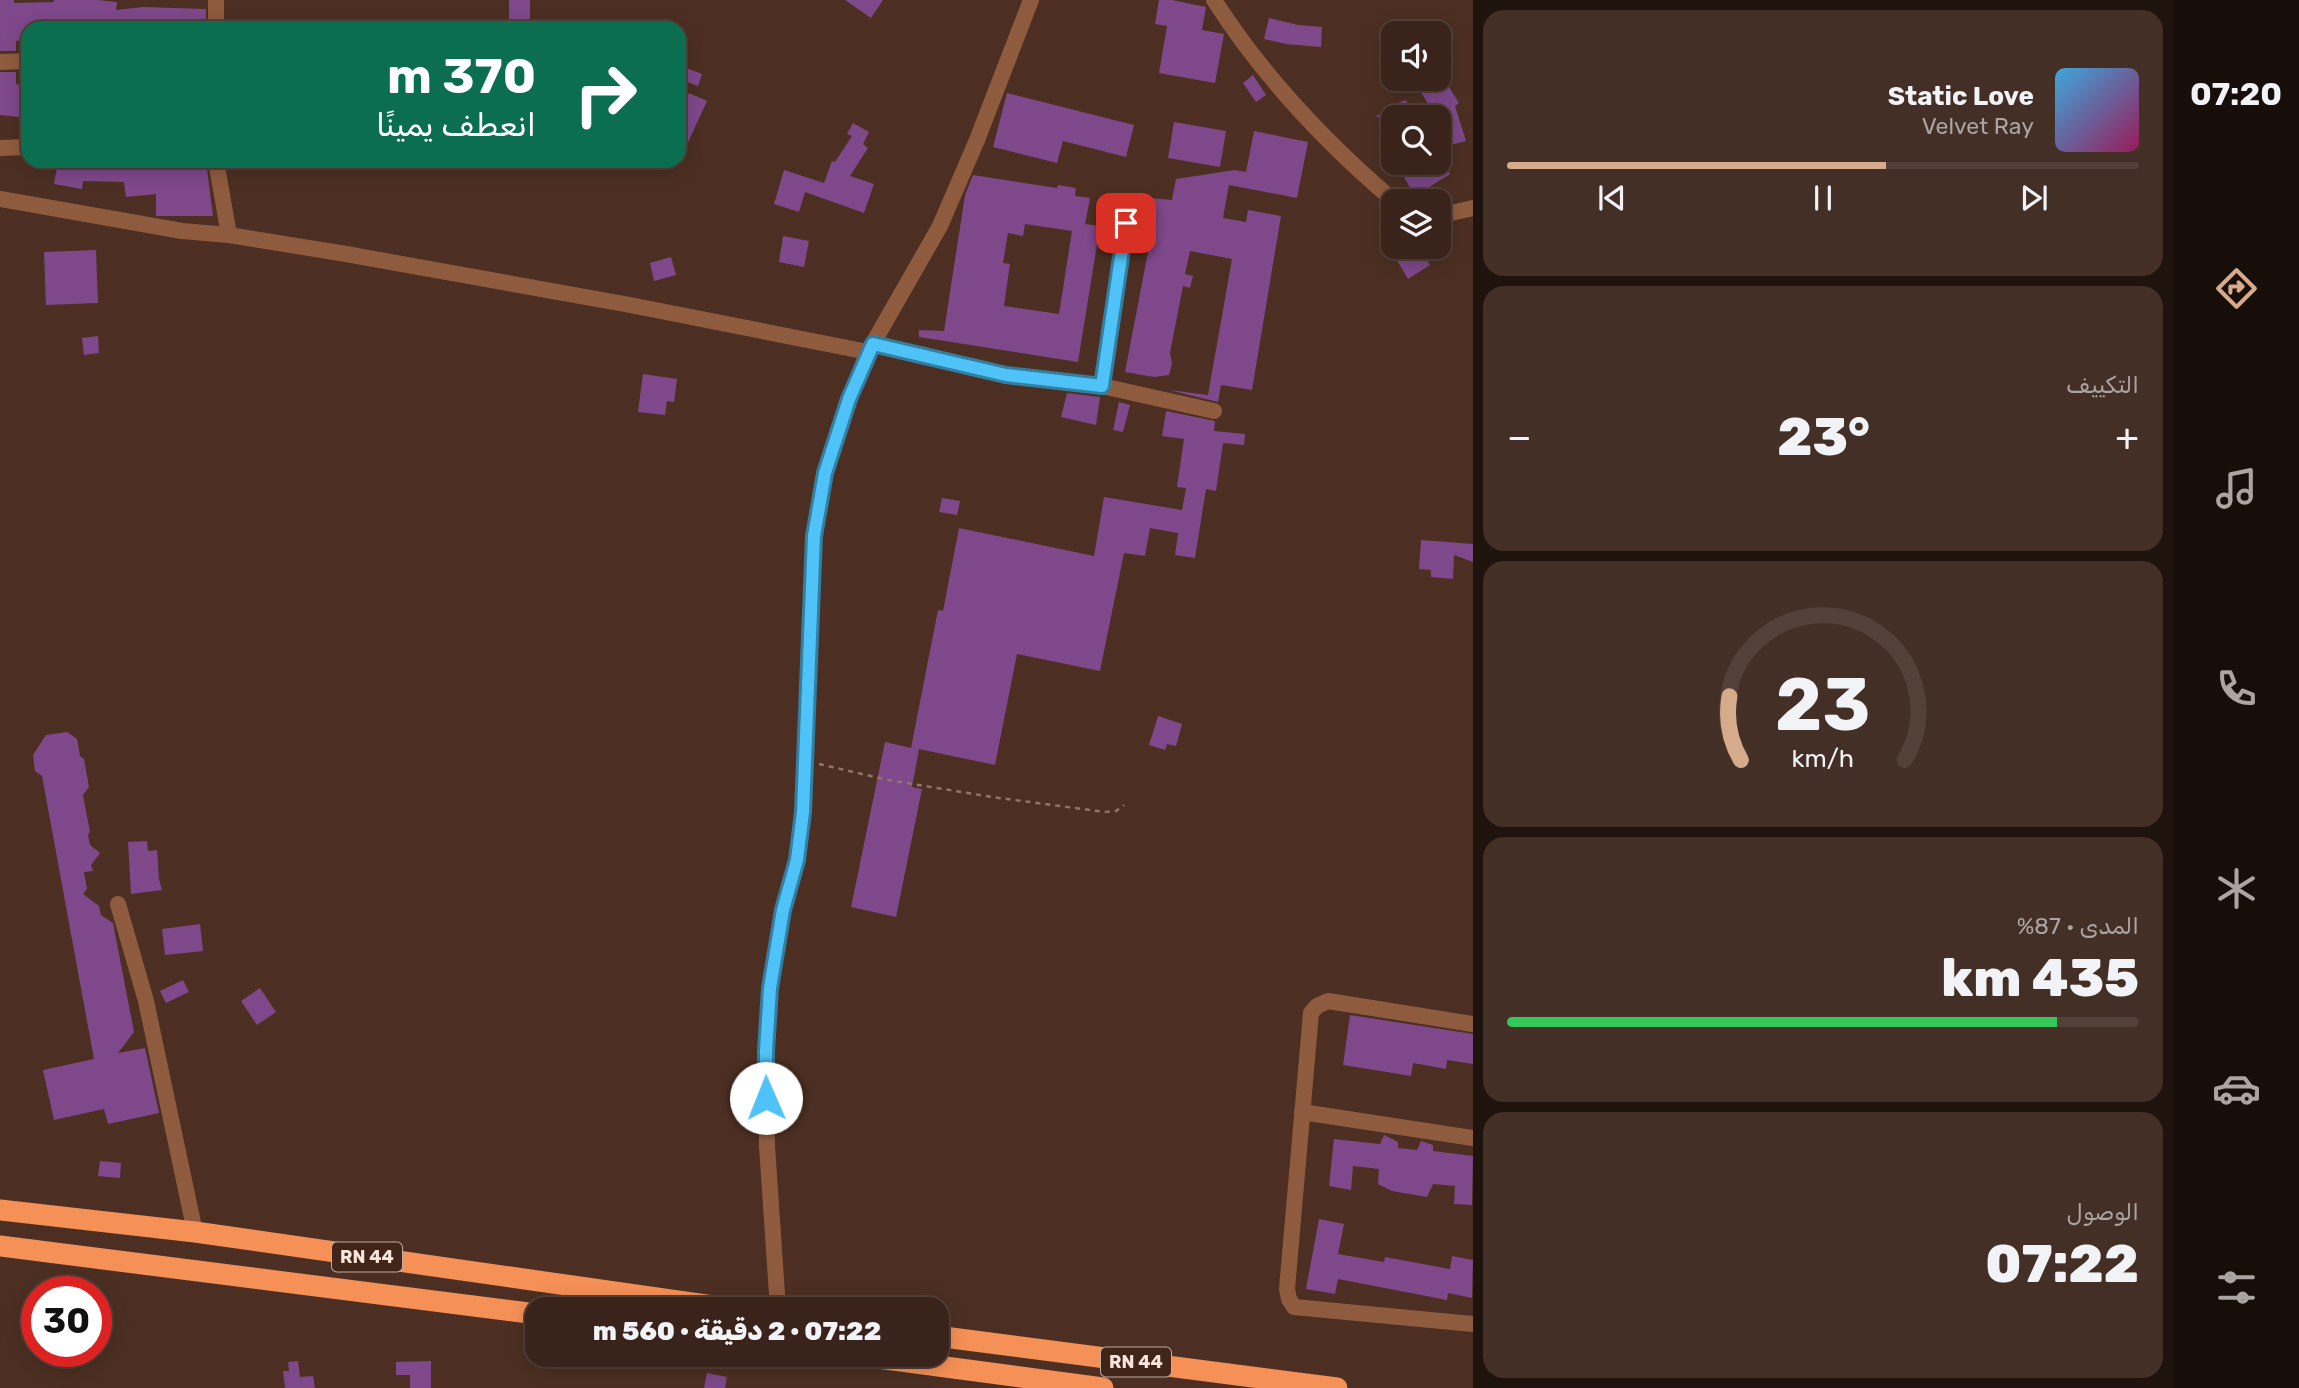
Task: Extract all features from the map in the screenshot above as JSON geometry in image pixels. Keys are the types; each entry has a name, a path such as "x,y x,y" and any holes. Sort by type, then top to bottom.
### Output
{"highway":[{"name":"RN 44","path":"0,1210 195,1233 649,1297"},
{"name":"RN 44","path":"0,1246 525,1312"},
{"name":"RN 44","path":"949,1338 1337,1388"},
{"name":"RN 44","path":"945,1367 1102,1388"}],"street":[{"path":"216,0 216,21"},
{"path":"777,1297 767,1146 766,1051 772,975 783,910 797,860 803,812 810,595 814,536 825,473 849,399 871,348 940,226 977,140 1031,0"},
{"path":"1214,0 1272,79 1381,190"},
{"path":"0,62 21,61"},
{"path":"0,148 21,147"},
{"path":"217,168 229,236"},
{"path":"0,199 182,231 346,254 871,348 1006,375 1102,386 1214,411"},
{"path":"1451,213 1473,208"},
{"path":"1102,386 1126,223"},
{"path":"118,904 146,1001 195,1233"},
{"path":"1473,1024 1328,1001 1317,1006 1311,1013 1287,1289 1294,1307 1473,1324"},
{"path":"1302,1112 1473,1138"}],"path":[{"path":"806,760 888,780 992,797 1105,812 1116,811 1124,805"}],"building":[{"path":"0,0 14,0 14,3 97,0 117,2 116,10 143,7 206,9 206,21 21,21 21,41 16,41 16,51 0,51"},
{"path":"509,0 530,0 530,21 509,21"},
{"path":"845,0 883,0 871,18"},
{"path":"1159,0 1206,7 1202,30 1224,34 1215,83 1159,73 1167,26 1155,24"},
{"path":"1269,18 1322,27 1321,47 1264,39"},
{"path":"686,68 702,74 698,86 686,82"},
{"path":"0,72 16,72 16,84 21,84 21,117 0,115"},
{"path":"1253,75 1266,95 1256,102 1243,83"},
{"path":"1451,90 1459,103 1455,106 1466,141 1451,145 1451,105 1429,105 1420,91"},
{"path":"689,93 707,101 686,147 686,99"},
{"path":"1007,93 1134,125 1126,157 1063,141 1057,163 993,147"},
{"path":"1406,100 1408,105 1393,105"},
{"path":"1174,122 1226,131 1220,167 1168,158"},
{"path":"853,123 869,132 863,144 868,148 850,176 874,184 864,213 805,192 799,212 774,204 784,170 824,183 832,161 835,162 852,136 847,134"},
{"path":"1254,131 1308,142 1297,198 1229,185 1223,218 1246,222 1248,210 1281,216 1252,390 1221,385 1218,402 1169,390 1208,395 1232,259 1190,251 1185,274 1193,276 1190,288 1183,286 1170,353 1172,363 1169,375 1154,377 1125,372 1152,231 1145,231 1149,198 1172,200 1176,179 1235,170 1246,172"},
{"path":"57,168 207,168 213,216 156,216 156,194 126,197 124,182 83,181 82,189 54,184"},
{"path":"973,175 1057,188 1058,185 1076,188 1075,196 1090,198 1085,224 1100,226 1078,362 919,337 919,330 944,331 965,195","holes":["1025,224 1072,231 1059,314 1004,306 1010,264 1003,263 1008,233 1023,236"]},
{"path":"1403,175 1448,175 1426,189 1411,189"},
{"path":"783,236 809,241 804,267 779,262"},
{"path":"96,250 98,303 46,305 44,252"},
{"path":"671,257 676,275 654,281 650,263"},
{"path":"1396,259 1426,259 1430,265 1408,279"},
{"path":"98,336 99,353 84,355 82,338"},
{"path":"643,374 677,379 674,402 667,401 665,415 638,412"},
{"path":"1067,393 1100,397 1096,425 1061,417"},
{"path":"1119,402 1130,405 1123,432 1113,430"},
{"path":"1166,411 1215,421 1214,431 1245,434 1244,445 1223,443 1216,491 1206,489 1195,558 1175,555 1178,533 1150,528 1145,556 1124,553 1100,671 1017,654 995,765 919,749 912,787 922,789 896,917 851,907 885,742 911,748 938,610 943,611 959,528 1094,556 1104,497 1182,510 1186,488 1177,487 1184,439 1162,436"},
{"path":"942,498 960,501 957,515 939,512"},
{"path":"1421,540 1473,544 1473,562 1454,555 1453,579 1431,577 1431,570 1419,569"},
{"path":"1158,716 1182,724 1176,746 1167,744 1165,750 1149,745"},
{"path":"67,732 77,739 80,756 84,759 89,787 83,795 90,832 88,835 90,845 100,853 91,865 93,871 84,872 87,889 83,894 99,906 101,915 113,923 134,1032 118,1053 145,1048 159,1113 108,1124 104,1109 54,1120 43,1070 94,1059 42,776 35,771 33,755 46,735"},
{"path":"147,841 148,851 157,850 162,890 131,894 128,842"},
{"path":"200,924 203,951 165,955 162,929"},
{"path":"183,980 189,992 166,1003 160,991"},
{"path":"260,988 276,1012 257,1025 241,1001"},
{"path":"1350,1015 1473,1034 1473,1064 1447,1060 1446,1069 1413,1063 1411,1076 1343,1065"},
{"path":"1384,1135 1398,1142 1398,1148 1417,1150 1421,1141 1433,1145 1433,1151 1473,1156 1472,1205 1454,1204 1455,1186 1433,1184 1427,1197 1392,1191 1378,1184 1379,1169 1353,1166 1351,1190 1329,1186 1334,1139 1380,1144"},
{"path":"100,1161 121,1163 120,1178 98,1176"},
{"path":"1319,1219 1344,1224 1338,1254 1384,1262 1385,1257 1450,1269 1452,1256 1473,1260 1472,1298 1448,1293 1447,1300 1338,1279 1335,1294 1306,1289"},
{"path":"298,1361 300,1377 313,1376 315,1388 285,1388 283,1371 289,1371 288,1362"},
{"path":"431,1361 431,1388 410,1388 410,1375 396,1375 396,1362"},
{"path":"707,1373 727,1377 725,1388 704,1388"}],"route":[{"path":"766,1098 770,988 783,910 797,860 803,812 814,536 825,473 849,399 868,352 873,344 1006,375 1102,386 1126,223"}]}
